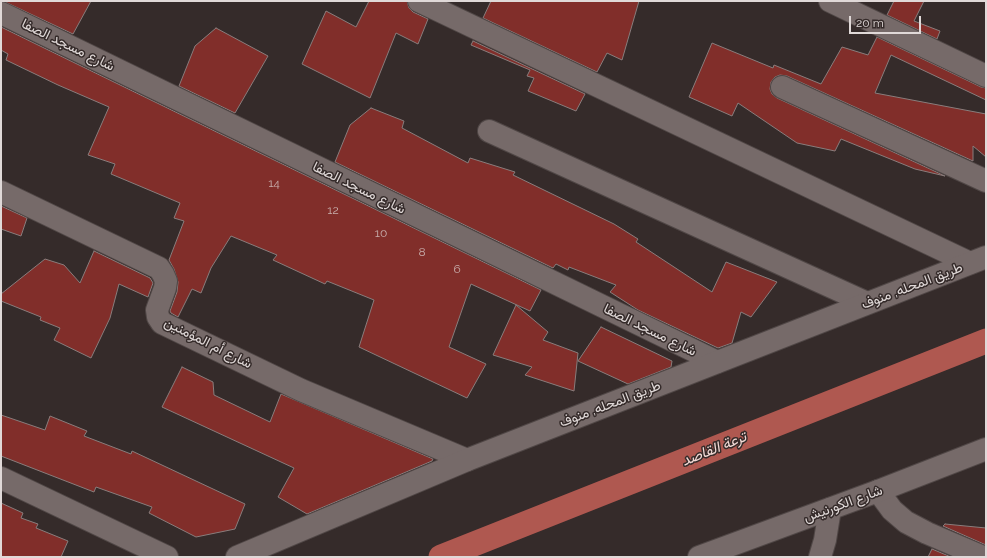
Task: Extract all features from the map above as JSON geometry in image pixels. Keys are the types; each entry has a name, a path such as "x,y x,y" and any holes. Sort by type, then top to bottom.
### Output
{"street":[{"path":"419,1 978,260"},
{"path":"830,1 986,76"},
{"name":"شارع مسجد الصفا","path":"1,13 717,362"},
{"path":"782,87 986,181"},
{"path":"489,131 867,303"},
{"name":"شارع أم المؤمنين","path":"1,192 159,268 166,281 157,310 158,317 162,322 301,390 467,460"},
{"name":"طريق المحله, منوف","path":"237,557 467,460 978,260"},
{"name":"شارع الكورنيش","path":"699,557 878,491 986,449"},
{"path":"1,478 167,557"},
{"path":"878,491 892,510 906,522 927,533 984,557"},
{"path":"820,557 825,540 830,509"}],"building":[{"path":"3,1 91,1 73,34"},
{"path":"369,1 407,1 409,8 413,12 428,19 418,44 396,33 370,98 302,64 326,11 356,27"},
{"path":"491,1 639,1 622,60 607,53 597,72 483,18"},
{"path":"894,1 924,1 914,21 940,31 937,39 887,15"},
{"path":"1,27 541,290 530,311 471,284 449,347 486,364 467,398 359,347 374,300 327,281 325,284 273,260 277,255 231,236 211,268 201,293 192,289 178,317 170,311 177,292 178,282 174,269 169,260 184,221 174,218 180,203 111,174 115,164 88,155 109,107 6,60 8,54 1,50"},
{"path":"216,28 268,56 235,113 179,86 195,46"},
{"path":"877,37 981,87 986,88 986,100 891,55 875,93 986,114 986,157 973,146 973,161 787,76 780,75 775,77 771,82 770,89 772,94 777,98 945,176 915,169 841,139 835,151 797,143 738,103 732,116 689,97 712,43 773,68 774,65 821,84 842,47 868,55"},
{"path":"473,41 585,94 576,111 528,91 534,78 527,76 530,70 471,45"},
{"path":"371,108 404,121 402,128 468,163 470,158 515,172 513,175 614,224 638,239 636,242 712,292 726,262 777,282 751,317 741,312 732,343 718,348 638,310 610,292 616,285 569,267 568,270 556,264 553,268 335,162 350,125"},
{"path":"1,206 27,218 21,236 1,229"},
{"path":"94,251 150,278 153,283 148,297 119,284 110,318 91,358 54,340 60,328 40,320 41,317 1,301 1,294 45,259 64,265 80,283"},
{"path":"516,305 548,332 543,340 578,353 574,391 525,375 532,367 493,355"},
{"path":"601,327 672,361 671,367 628,384 578,361"},
{"path":"182,367 213,382 214,395 270,422 281,394 433,459 432,461 307,514 278,497 294,468 162,407"},
{"path":"1,415 45,430 50,416 87,431 84,436 131,454 132,451 245,504 235,529 196,537 149,513 152,507 96,487 94,492 1,456"},
{"path":"1,503 23,513 21,518 38,524 36,528 68,541 61,557 1,557"},
{"path":"945,524 986,528 986,545 943,526"},
{"path":"932,549 951,557 928,557"}],"waterway":[{"name":"ترعة القاصد","path":"441,557 986,341"}]}
